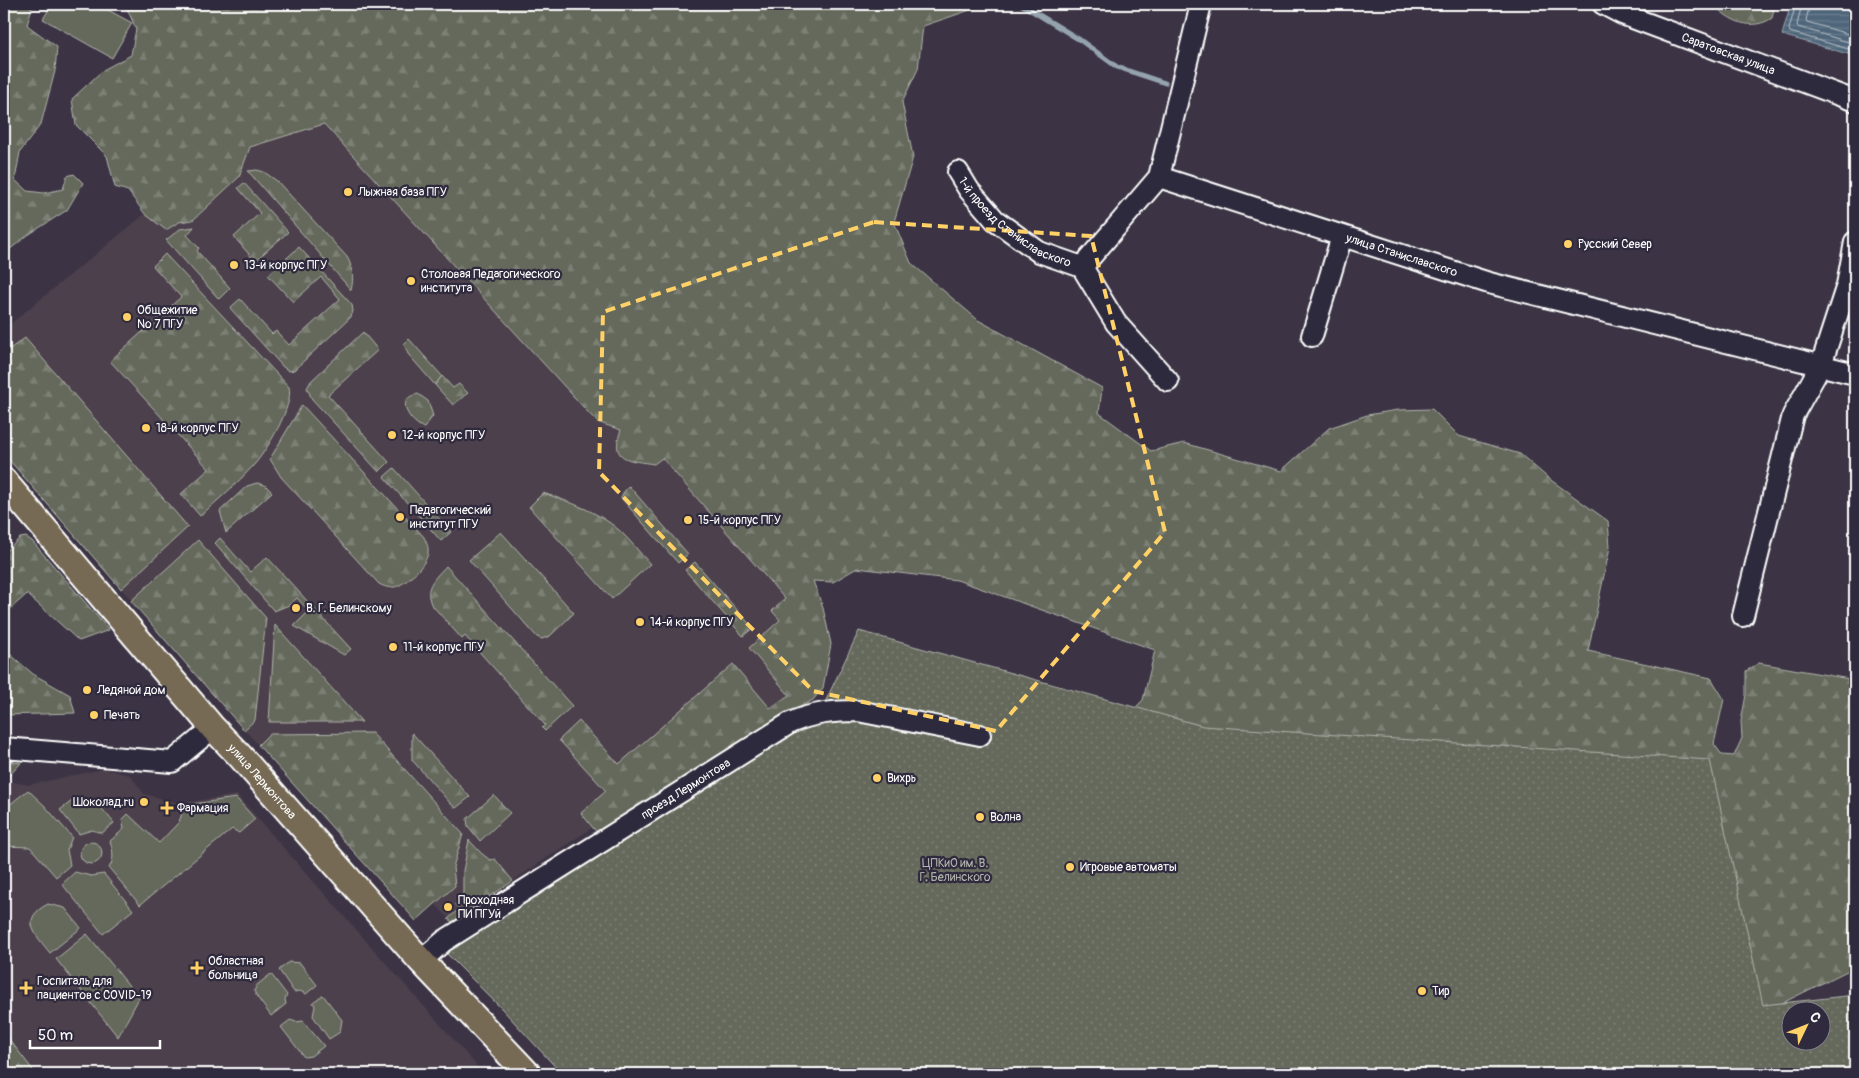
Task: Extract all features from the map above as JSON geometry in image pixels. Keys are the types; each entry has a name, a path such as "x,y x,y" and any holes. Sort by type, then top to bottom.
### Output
{"main road":[{"name":"улица Лермонтова","path":"4,481 213,728 421,961 528,1074"}],"street":[{"path":"1082,267 1159,177 1201,4"},
{"name":"Саратовская улица","path":"1603,4 1622,14 1855,101"},
{"name":"1-й проезд Станиславского","path":"958,172 969,190 995,220 1039,252 1082,267 1116,323 1168,380"},
{"name":"улица Станиславского","path":"1159,177 1489,283 1855,374"},
{"path":"1312,336 1342,236"},
{"path":"1743,616 1793,415 1821,365 1847,285 1855,242"},
{"name":"проезд Лермонтова","path":"421,961 444,941 656,806 801,718 841,711 858,711 980,735"},
{"path":"4,748 172,762 213,728"}],"highlighted area":[{"path":"874,222 1091,236 1165,532 996,731 813,691 599,472 603,312"}],"shaded area":[{"name":"Педагогический институт ПГУ","path":"324,124 597,422 674,448 804,581 807,683 452,922 435,904 416,921 225,708 4,454 4,329 145,214 128,191 250,147"},
{"name":"Областная больница","path":"104,769 130,775 144,794 180,803 237,795 484,1074 4,1074 4,780 28,785"}],"green space":[{"path":"4,4 33,4 27,25 57,47 55,71 41,124 20,152 15,180 27,191 44,193 63,189 67,176 74,174 83,183 67,210 28,235 4,254"},
{"path":"52,4 97,4 132,23 112,58 43,19"},
{"path":"125,4 983,4 982,6 923,26 918,69 902,102 913,157 894,222 911,263 978,320 1102,388 1099,413 1151,451 1184,443 1281,471 1329,428 1367,415 1398,410 1432,409 1459,436 1520,454 1548,478 1608,521 1610,547 1588,651 1711,678 1724,699 1714,744 1722,755 1734,756 1742,738 1741,721 1746,695 1746,671 1759,663 1855,680 1855,967 1788,1000 1782,1000 1782,1003 1746,1021 1086,758 1143,700 1155,650 957,580 857,568 833,582 813,581 823,608 831,644 823,688 813,700 739,742 598,834 581,813 606,791 559,740 579,721 619,764 733,664 770,708 789,695 749,648 780,620 772,611 785,599 662,458 654,464 629,460 620,453 618,440 621,430 597,422 324,124 250,147 239,177 193,220 179,222 166,230 145,214 128,191 115,187 107,156 76,125 72,99 103,70 131,55 136,29"},
{"path":"1713,4 1775,4 1772,18 1756,24 1748,24 1733,20"},
{"path":"257,170 264,172 277,181 347,257 352,273 351,290 248,171"},
{"path":"244,183 288,232 255,261 234,237 260,213 238,188"},
{"path":"194,227 187,235 199,248 197,251 230,288 219,299 166,240 180,229"},
{"path":"299,247 352,305 353,311 351,317 294,370 289,371 283,367 230,308 240,299 272,334 276,331 289,345 340,299 321,277 293,302 268,275"},
{"path":"165,254 289,387 287,405 283,417 265,450 253,466 200,516 181,494 209,469 110,361 181,297 153,266"},
{"path":"363,332 378,350 328,395 389,462 379,472 312,399 307,388 311,381"},
{"path":"25,338 188,527 121,589 4,454 4,353"},
{"path":"409,339 442,376 435,385 408,354 404,344"},
{"path":"442,376 453,388 459,384 468,393 453,405 435,385"},
{"path":"418,394 428,401 433,416 424,428 413,421 405,405 411,396"},
{"path":"302,405 424,537 428,550 427,557 420,568 399,586 385,587 379,584 281,477 270,459"},
{"path":"394,468 451,532 441,541 384,477"},
{"path":"257,483 265,485 272,492 226,533 220,511 247,486"},
{"path":"629,486 688,554 678,563 621,498"},
{"path":"543,493 602,517 619,530 650,564 612,599 529,507"},
{"path":"501,532 574,613 550,636 542,639 537,637 469,560"},
{"path":"26,537 32,541 109,630 79,641 27,594 9,610 4,606 4,553 20,538"},
{"path":"220,538 250,572 267,557 351,649 344,655 294,626 309,611 297,598 289,605 274,611 215,543"},
{"path":"198,540 266,618 255,720 244,730 131,601"},
{"path":"695,562 753,628 743,636 685,570"},
{"path":"446,566 572,706 545,731 542,728 545,725 465,636 462,639 431,604 429,593 431,584"},
{"path":"275,625 362,722 269,722"},
{"name":"ЦПКиО им. В. Г. Белинского","path":"859,631 1203,726 1710,760 1763,1005 1782,1003 1782,1050 1832,1050 1832,1000 1809,1000 1855,995 1855,1074 562,1074 503,1010 446,953 652,815 817,719"},
{"path":"4,649 33,674 70,695 75,713 4,715"},
{"path":"372,733 463,834 453,867 455,886 416,921 258,745 269,734"},
{"path":"412,733 470,797 456,808 412,760"},
{"path":"4,761 21,763 4,781"},
{"path":"28,790 72,837 67,850 70,865 56,877 30,847 4,846 4,809"},
{"path":"494,795 510,813 480,841 468,826 467,819"},
{"path":"80,798 95,803 114,823 102,833 92,830 79,834 60,810 72,801"},
{"path":"236,798 255,819 239,833 232,829 140,905 109,868 113,854 110,841 124,829 122,820 128,814 159,843 179,822 185,805"},
{"path":"469,840 490,860 495,859 513,881 452,922 448,919 459,909 455,905 463,893 463,871"},
{"path":"91,842 99,845 102,853 99,861 91,864 83,861 80,853 83,845"},
{"path":"75,872 91,876 104,874 133,910 103,934 62,884"},
{"path":"48,904 65,908 81,928 50,953 32,927 34,915"},
{"path":"87,934 139,998 118,1037 56,959"},
{"path":"289,962 300,963 317,985 306,994 300,991 294,992 279,970"},
{"path":"271,974 287,995 285,999 286,1004 271,1016 254,991 257,985"},
{"path":"323,995 342,1020 340,1032 329,1039 313,1016 315,1006 313,1002"},
{"path":"290,1020 296,1022 303,1021 324,1046 311,1056 304,1057 281,1027"},
{"path":"4,1035 9,1039 36,1074 4,1074"}],"water":[{"path":"1791,4 1855,4 1855,56 1782,35"}],"waterway":[{"path":"1021,4 1080,40 1117,67 1165,83"}],"place":[{"name":"Лыжная база ПГУ","path":"348,192"},
{"name":"Русский Север","path":"1568,244"},
{"name":"13-й корпус ПГУ","path":"234,265"},
{"name":"Столовая Педагогического института","path":"411,281"},
{"name":"Общежитие № 7 ПГУ","path":"127,317"},
{"name":"18-й корпус ПГУ","path":"146,428"},
{"name":"12-й корпус ПГУ","path":"392,435"},
{"name":"Педагогический институт ПГУ","path":"400,517"},
{"name":"15-й корпус ПГУ","path":"688,520"},
{"name":"В. Г. Белинскому","path":"296,608"},
{"name":"14-й корпус ПГУ","path":"640,622"},
{"name":"11-й корпус ПГУ","path":"393,647"},
{"name":"Ледяной дом","path":"87,690"},
{"name":"Печать","path":"94,715"},
{"name":"Вихрь","path":"877,778"},
{"name":"Шоколад.ru","path":"144,802"},
{"name":"Фармация","path":"167,808"},
{"name":"Волна","path":"980,817"},
{"name":"Игровые автоматы","path":"1070,867"},
{"name":"Проходная ПИ ПГУй","path":"448,907"},
{"name":"Областная больница","path":"197,968"},
{"name":"Госпиталь для пациентов с COVID-19","path":"26,988"},
{"name":"Тир","path":"1422,991"}]}
